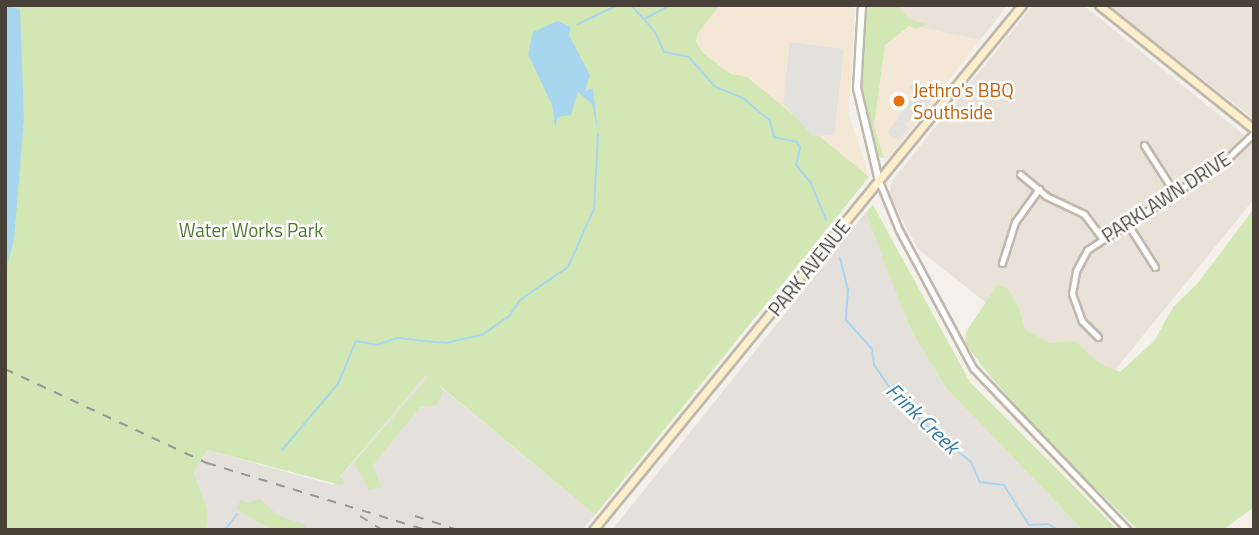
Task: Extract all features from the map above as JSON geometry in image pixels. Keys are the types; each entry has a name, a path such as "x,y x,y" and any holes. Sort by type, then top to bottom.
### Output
{"main road":[{"name":"PARK AVENUE","path":"593,530 1022,5"},
{"path":"1099,5 1254,131"}],"street":[{"path":"862,5 857,88 879,181 904,240 973,368 1128,530"},
{"name":"PARKLAWN DRIVE","path":"1098,337 1076,311 1072,288 1080,260 1102,238 1234,153 1254,131"},
{"path":"1144,145 1174,192"},
{"path":"1020,174 1039,189 1084,214 1102,238"},
{"path":"1002,263 1015,222 1039,189"},
{"path":"1127,223 1154,267"}],"shaded area":[{"path":"720,5 849,5 855,10 849,114 869,177 690,43"},
{"path":"889,5 1008,5 980,40 888,21"},
{"path":"1033,5 1083,5 1254,143 1254,199 1098,391 918,249 889,194 892,181"},
{"path":"1107,5 1254,5 1254,119"},
{"path":"888,21 980,40 889,158 884,158 874,126"},
{"path":"790,42 844,49 834,135 813,136 783,104"},
{"path":"912,84 939,89 928,98 930,102 916,120 912,118 906,124 909,128 899,140 894,139 887,132 897,120 901,122 898,118 914,94 919,95 908,88"},
{"path":"866,212 913,334 946,388 1083,530 612,530"},
{"path":"426,375 595,515 582,530 206,530 208,512 194,472 207,450 334,485"}],"green space":[{"name":"Water Works Park","path":"5,5 720,5 698,33 696,42 703,53 731,74 747,77 869,177 595,515 439,385 443,392 437,405 420,407 373,465 381,487 369,490 354,463 428,377 426,375 340,477 345,483 341,485 207,450 194,472 208,512 206,530 5,530"},
{"path":"866,5 897,5 909,19 927,24 916,29 909,26 885,45 874,126 884,158 878,157 867,123 861,72"},
{"path":"873,205 970,382 1118,530 1083,530 946,388 913,334 889,275 866,212"},
{"path":"1254,208 1254,507 1223,530 1138,530 1047,441 986,371 965,343 966,332 998,284 1008,289 1018,306 1025,330 1050,343 1075,341 1099,363 1120,372 1154,341 1173,307 1198,283"},
{"path":"241,499 248,503 260,499 279,516 304,524 308,530 272,530 236,509"}],"water":[{"path":"5,5 20,9 24,119 14,240 5,272"},
{"path":"557,21 571,27 569,35 590,75 585,91 593,88 598,134 592,104 578,92 571,115 558,117 555,127 552,105 528,54 533,32"}],"waterway":[{"path":"578,24 618,5"},
{"name":"Frink Creek","path":"631,5 655,32 664,52 689,57 714,86 744,99 770,121 774,137 797,142 800,148 796,165 811,183 826,220"},
{"path":"646,18 670,5"},
{"path":"282,450 338,384 356,341 376,345 397,338 446,343 482,335 509,316 520,300 568,267 594,209 598,134"},
{"name":"Frink Creek","path":"840,258 848,289 846,320 872,349 874,365 888,385 922,422 971,462 980,482 1004,485 1029,525 1048,524 1059,530"},
{"path":"225,530 237,514"}],"railway":[{"path":"5,369 207,463 426,530"},
{"path":"360,516 382,530"},
{"path":"415,516 458,530"}],"place":[{"name":"Jethro's BBQ Southside","path":"899,101"}]}
